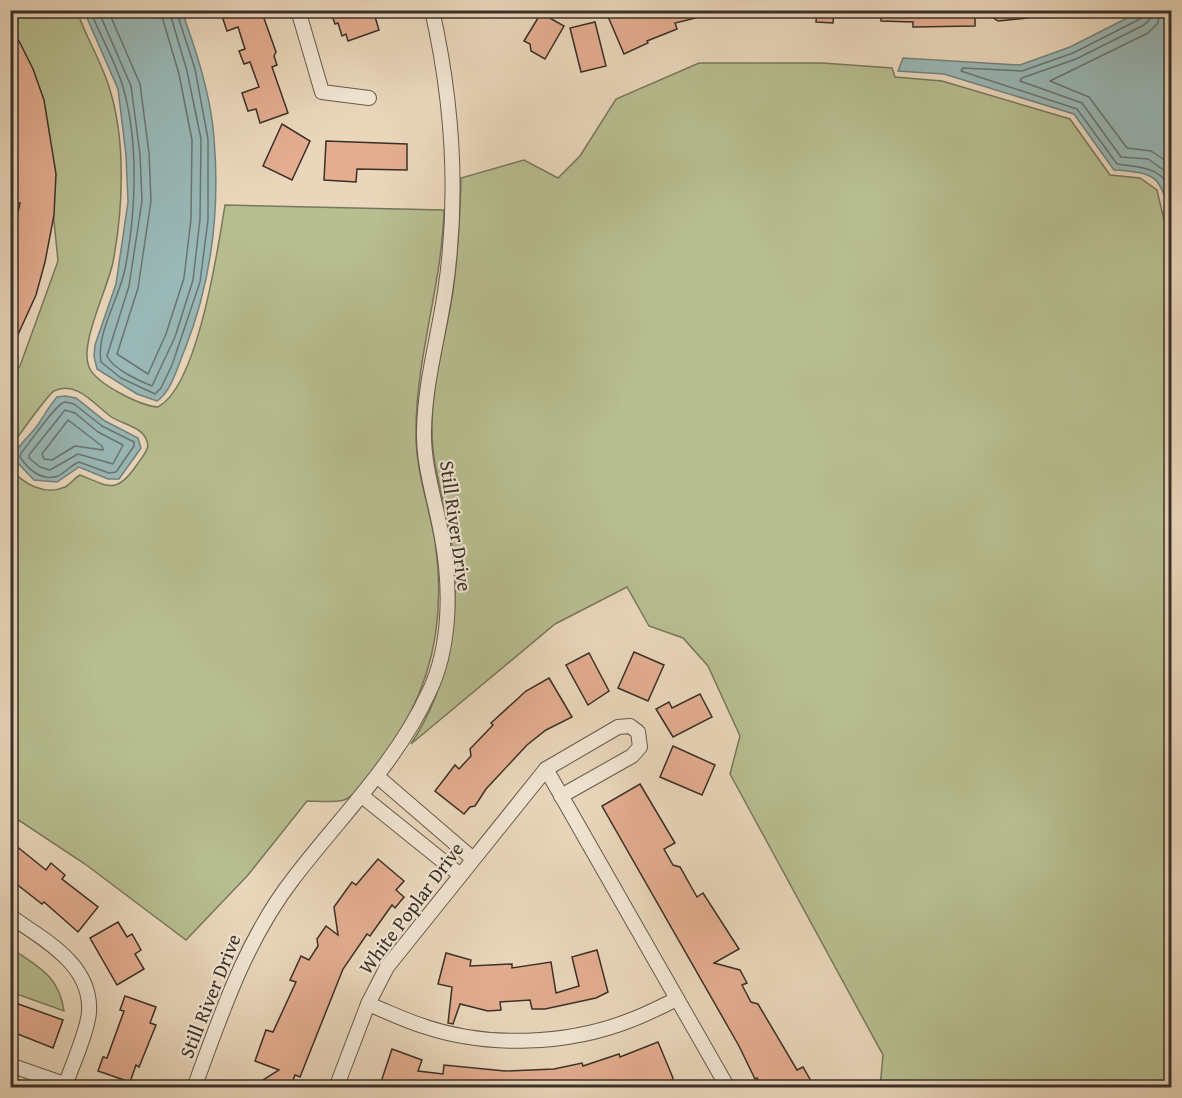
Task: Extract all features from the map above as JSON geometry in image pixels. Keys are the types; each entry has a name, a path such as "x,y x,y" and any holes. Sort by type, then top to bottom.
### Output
{"street":[{"path":"298,10 322,92 369,98"},
{"name":"Still River Drive","path":"194,1088 229,992 257,933 292,880 378,777 407,736 431,689 443,648 447,602 443,541 428,472 424,431 429,373 445,292 452,225 453,146 444,63 432,10"},
{"name":"White Poplar Drive","path":"336,1088 368,1004 387,967 459,874 546,769 618,727 630,726 638,732 640,747 632,756 561,796"},
{"path":"546,769 728,1088"},
{"path":"378,777 472,858"},
{"path":"362,796 459,874"},
{"path":"405,831 419,813"},
{"path":"10,916 64,954 79,973 87,992 89,1013 69,1086 10,1065"},
{"path":"368,1004 424,1027 476,1039 532,1040 611,1026 677,999"}],"green space":[{"path":"23,11 77,11 110,90 119,132 121,198 113,262 95,316 87,357 89,367 100,380 141,403 158,407 172,394 184,373 204,314 225,205 444,210 439,266 417,403 416,445 435,542 439,597 437,624 426,676 403,725 374,770 356,792 344,800 307,801 248,875 186,940 85,864 11,815 10,467 21,479 42,489 65,487 80,475 111,486 123,481 129,475 148,446 139,430 110,416 85,395 62,388 51,394 11,446 11,378 20,366 58,261 47,151 16,49 18,16"},
{"path":"699,63 822,63 892,68 895,77 942,81 1070,119 1110,175 1140,178 1157,190 1164,220 1172,225 1171,1087 880,1087 883,1055 730,774 740,736 708,666 683,638 649,626 627,587 555,624 411,744 436,696 450,645 454,618 454,565 451,538 436,472 432,413 436,378 455,277 461,178 524,160 558,178 580,156 616,99"},
{"path":"11,948 46,973 52,980 64,1011 11,992"}],"water":[{"path":"1143,10 1171,11 1171,218 1164,194 1155,180 1141,173 1114,170 1074,114 944,74 898,71 903,58 1020,65 1070,47"},
{"path":"84,11 182,11 210,106 216,165 212,246 194,324 171,384 157,401 137,394 97,369 94,356 95,345 116,284 128,202 126,155 118,89"},
{"path":"65,396 76,398 105,421 138,438 141,448 119,479 108,479 79,467 57,482 34,480 13,458 17,449 37,426 54,400"}],"building":[{"path":"220,10 261,10 276,52 274,56 277,65 272,67 288,113 260,123 256,109 248,111 242,93 259,87 250,62 244,64 239,51 245,49 238,27 227,31"},
{"path":"330,10 373,10 379,30 348,41 346,34 342,36 338,23 335,24"},
{"path":"615,10 707,10 708,15 675,23 677,29 647,41 648,43 624,54 607,14"},
{"path":"817,10 834,10 833,23 816,22"},
{"path":"881,10 975,10 975,26 913,27 913,22 881,21"},
{"path":"982,10 1027,10 1027,18 998,21"},
{"path":"541,13 564,26 545,59 531,51 530,44 524,41"},
{"path":"595,22 606,66 581,72 570,28"},
{"path":"18,39 33,69 44,100 56,174 54,215 45,262 36,295 10,352 10,230 14,230 20,203 10,203 10,43"},
{"path":"282,124 310,141 292,180 263,166"},
{"path":"326,141 407,144 407,170 357,169 356,182 324,180"},
{"path":"634,652 664,665 648,701 618,688"},
{"path":"589,653 609,691 588,705 566,665"},
{"path":"549,678 572,717 546,730 527,745 486,789 475,806 470,807 464,814 435,791 455,765 459,769 471,756 470,749 493,725 491,723 526,691"},
{"path":"700,694 712,717 673,737 656,709 669,702 672,708"},
{"path":"673,746 715,765 702,795 660,777"},
{"path":"640,784 675,843 664,849 673,865 680,867 697,897 703,893 739,949 714,963 740,970 747,983 742,985 751,1002 758,1004 797,1070 803,1067 815,1088 763,1088 757,1078 755,1079 739,1046 602,806"},
{"path":"10,841 46,870 51,863 65,875 62,879 98,907 78,932 44,902 42,904 10,879"},
{"path":"378,859 404,881 396,890 404,897 395,908 392,905 370,936 367,934 343,969 300,1077 295,1075 290,1088 250,1088 279,1070 255,1061 266,1030 273,1032 296,982 290,980 301,956 309,960 318,946 317,939 326,926 338,935 334,907 352,882 356,885"},
{"path":"118,922 127,937 132,934 141,950 135,954 144,969 117,985 90,938"},
{"path":"597,950 608,992 596,998 545,1009 532,1009 530,1000 500,1002 501,1010 488,1011 460,1004 453,1024 448,1023 452,987 438,984 446,953 471,960 470,966 512,964 512,968 551,962 556,993 579,986 572,957"},
{"path":"125,996 156,1007 150,1023 156,1025 139,1067 136,1065 130,1082 98,1071 103,1057 107,1058 124,1011 120,1010"},
{"path":"10,1001 63,1020 53,1048 10,1031"},
{"path":"658,1042 673,1078 670,1086 666,1088 379,1088 392,1049 422,1060 418,1071 443,1074 444,1065 505,1071 554,1069 582,1063 583,1066 619,1054 620,1057"}]}
